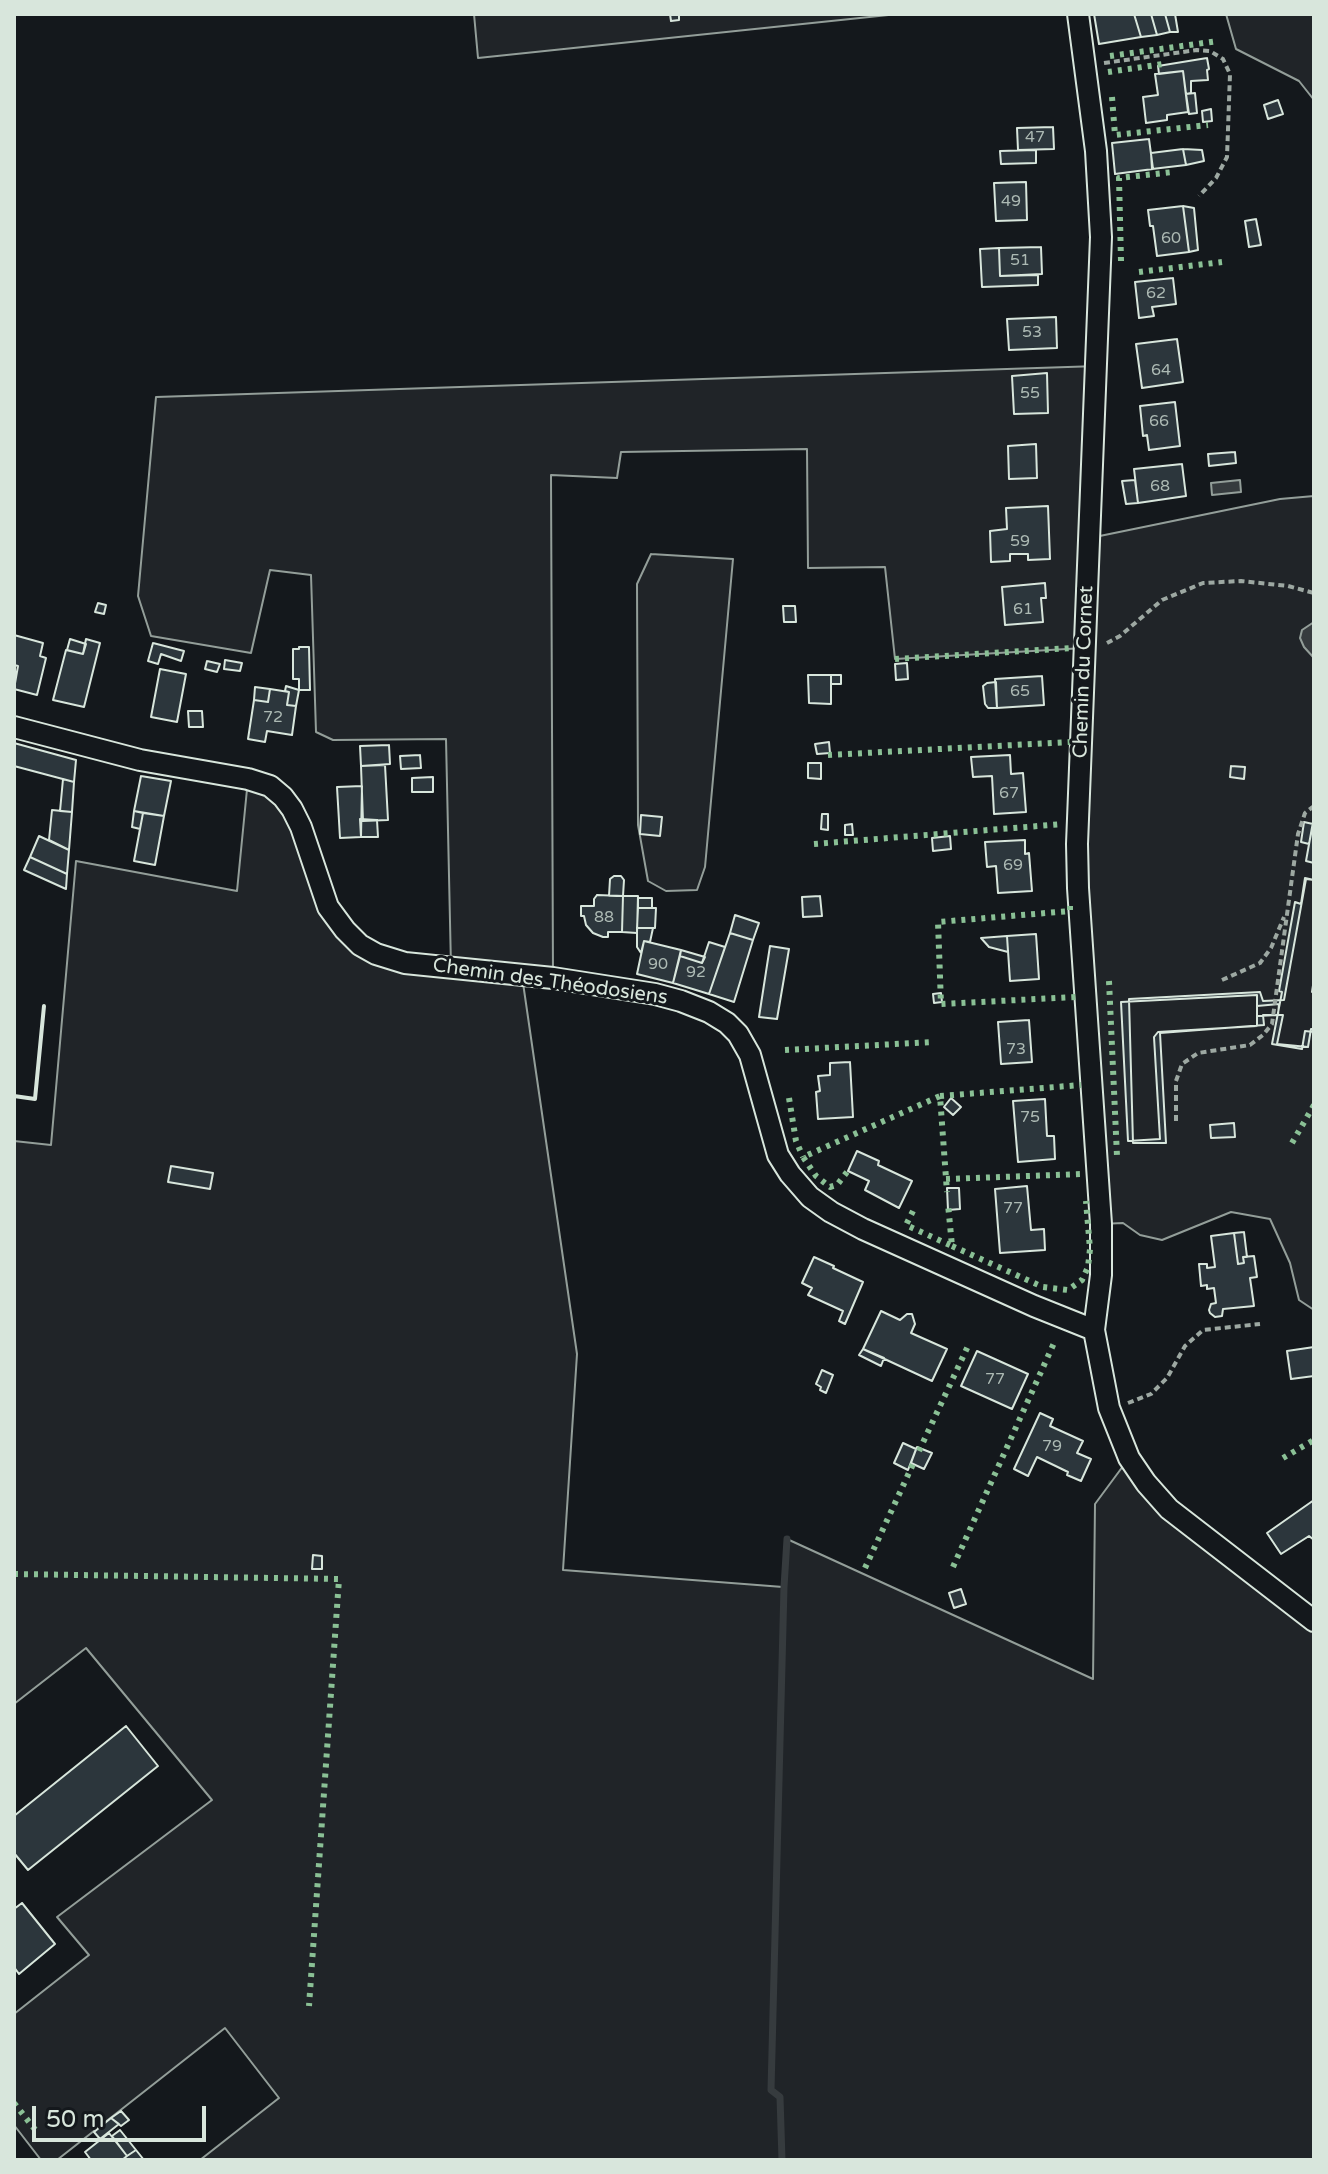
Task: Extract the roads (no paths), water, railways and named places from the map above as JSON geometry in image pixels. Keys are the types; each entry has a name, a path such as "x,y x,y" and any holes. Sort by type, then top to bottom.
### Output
{"street":[{"name":"Chemin du Cornet","path":"1078,14 1096,151 1101,237 1077,844 1101,1224 1101,1275 1094,1330"},
{"name":"Chemin des Théodosiens","path":"14,727 140,760 248,779 270,786 283,797 301,827 328,907 360,945 376,954 405,963 553,978 655,994 709,1012 738,1034 750,1055 778,1155 810,1197 863,1229 1094,1330"},
{"path":"1094,1330 1109,1408 1129,1458 1146,1483 1169,1509 1314,1621"}],"waterway":[{"path":"782,2160 780,2097 771,2090 787,1539"}]}
